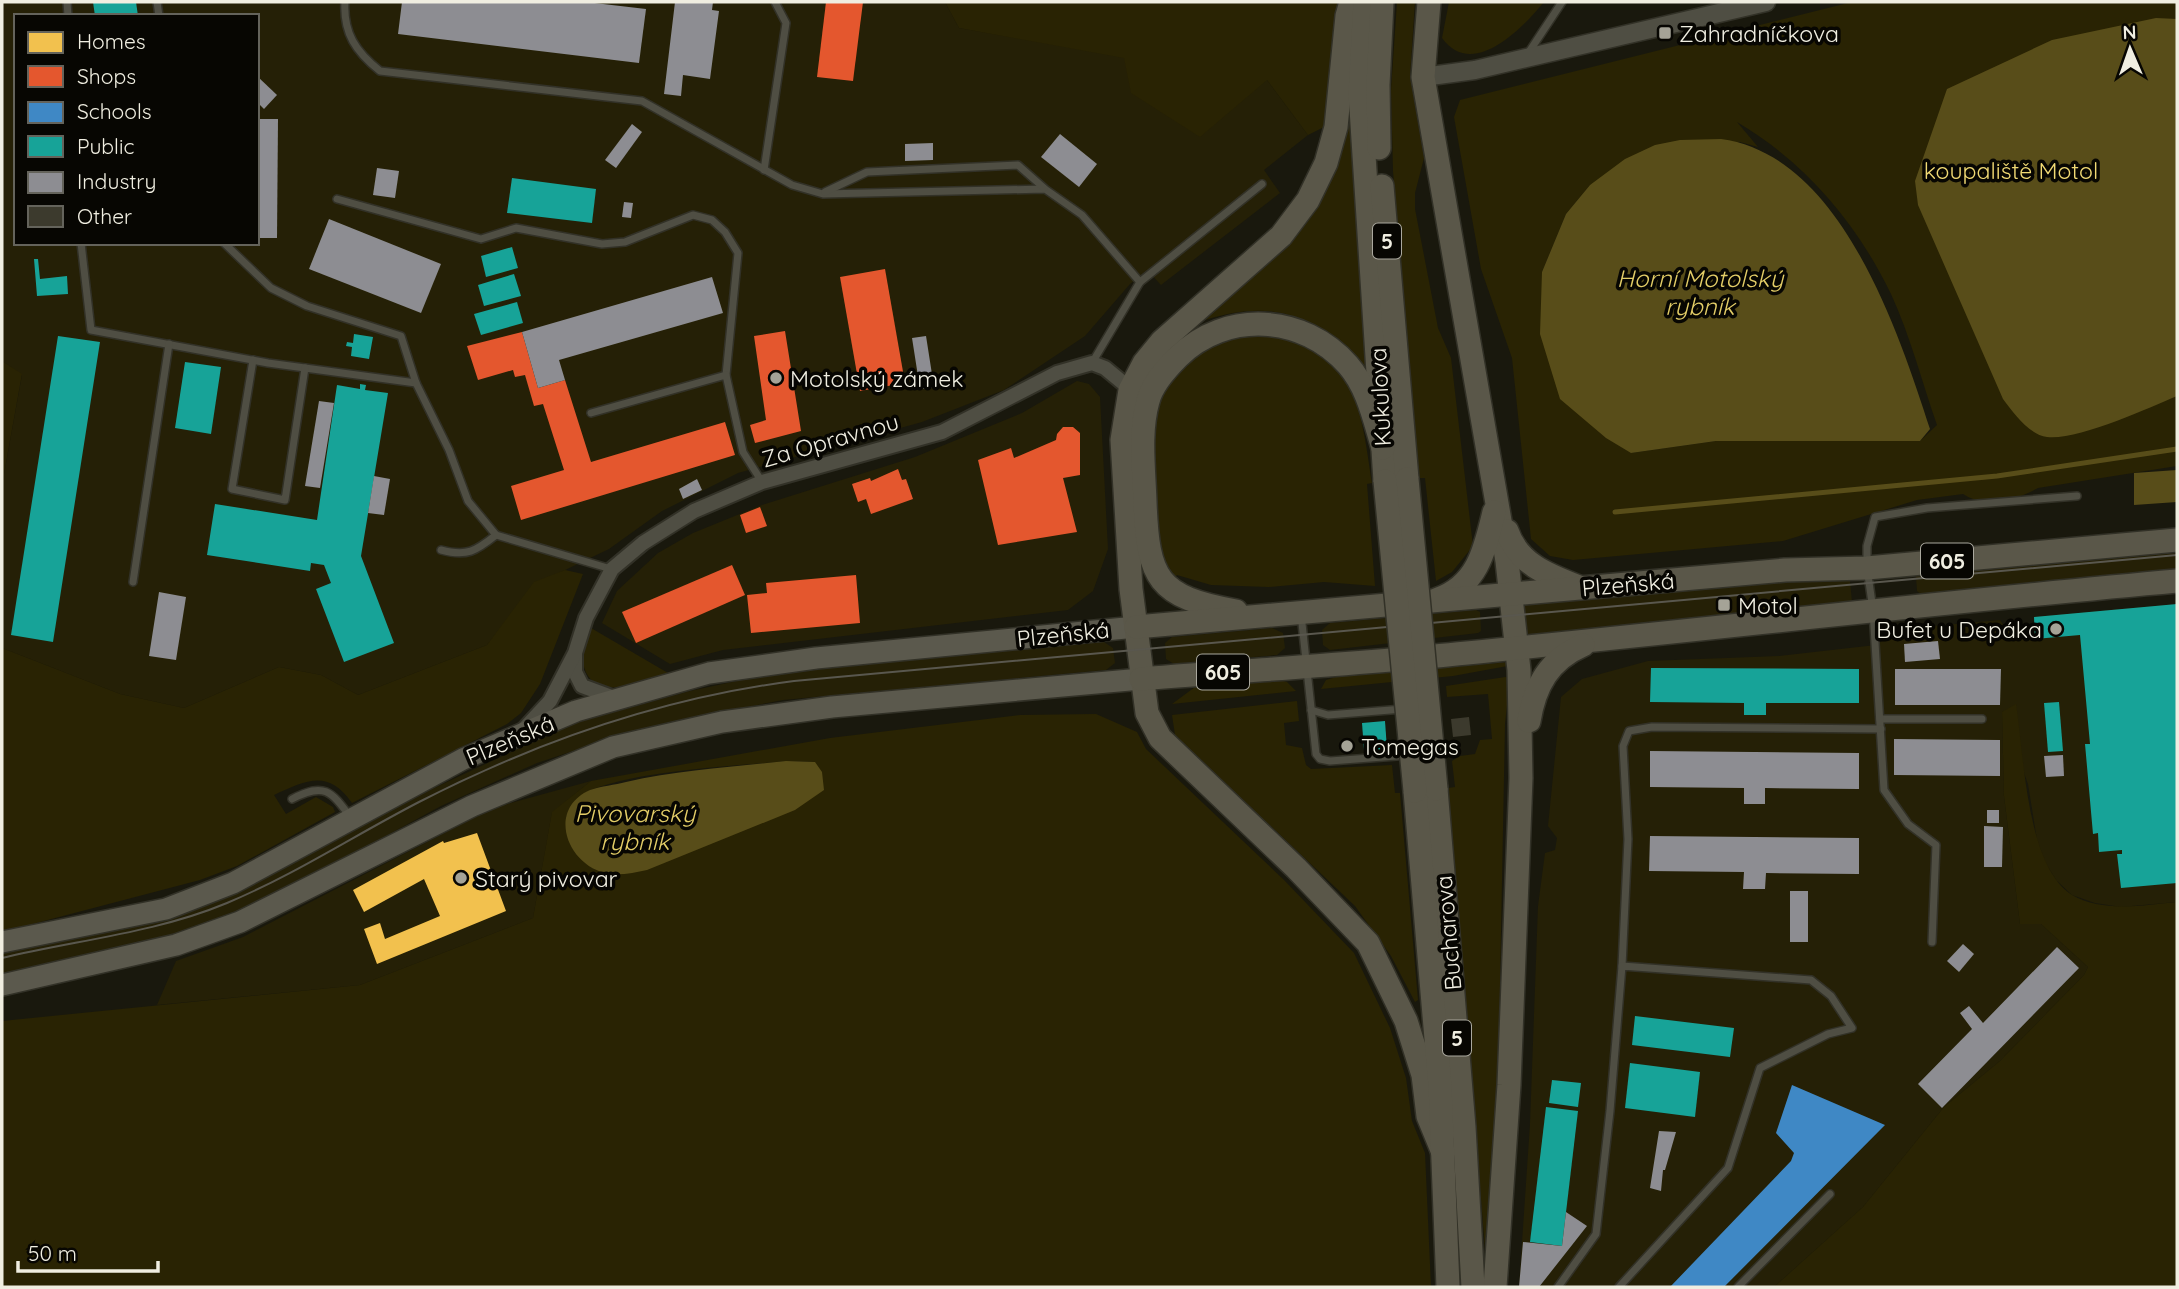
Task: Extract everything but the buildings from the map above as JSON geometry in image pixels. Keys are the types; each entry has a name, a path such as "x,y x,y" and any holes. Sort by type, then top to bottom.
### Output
{"main road":[{"path":"1351,2 1336,127 1326,163 1308,200 1281,236 1162,341 1144,363 1139,395 1122,440 1131,589 1147,713 1160,738 1296,868 1368,943 1406,1021 1423,1074 1428,1116 1442,1150"},
{"name":"Kukulova","path":"1365,2 1360,93 1383,448 1396,480"},
{"name":"Kukulova","path":"1382,2 1378,133 1396,480 1425,790"},
{"path":"1429,2 1423,77 1497,502 1516,648 1521,778 1509,1085 1496,1287"},
{"path":"1139,395 1202,337 1247,324 1287,327 1311,336 1331,350 1360,380 1383,448"},
{"path":"1139,395 1148,550 1155,571 1165,585 1188,600 1263,616"},
{"path":"1497,502 1511,543 1518,553 1535,567 1583,589"},
{"path":"1425,603 1453,592 1475,570 1483,557 1497,502"},
{"name":"Plzeňská","path":"2,942 166,909 233,883 463,759 576,711 709,673 816,657 1136,627 1785,570 1867,568 2177,540"},
{"name":"Plzeňská","path":"2,985 176,946 315,889 472,806 613,747 722,722 832,707 1305,665 1358,664 2177,581"},
{"path":"1521,778 1531,710 1541,679 1564,655 1595,640"},
{"name":"Bucharova","path":"1425,790 1448,1287"},
{"name":"Bucharova","path":"1425,790 1464,1127 1473,1287"}],"street":[{"path":"1423,77 1475,70 1527,55 1766,2"},
{"path":"1092,363 1105,368 1139,395"},
{"name":"Za Opravnou","path":"519,735 550,701 575,653 586,618 612,569 643,543 694,511 762,482 942,432 1057,373 1092,363"},
{"path":"575,653 575,672 582,686 617,699"}],"lane":[{"path":"345,2 345,27 352,42 365,59 380,71 642,101 792,185 823,194 1045,189"},
{"path":"764,170 786,23 775,2"},
{"path":"1527,55 1562,2"},
{"path":"823,194 867,172 1018,165 1045,189 1082,215 1140,282"},
{"path":"1092,363 1140,282 1262,184"},
{"path":"337,199 481,239 516,228 601,244 625,242 693,215 712,220 726,232 738,253 726,375 743,452 762,482"},
{"path":"81,245 92,330 253,360 416,383"},
{"path":"226,245 271,288 307,306 401,335 416,383 449,450 468,502 496,535 612,569"},
{"path":"133,582 169,344"},
{"path":"253,360 232,489 285,500 304,368"},
{"path":"591,413 726,375"},
{"path":"1932,943 1936,845 1908,824 1884,790 1874,610 1867,568 1867,546 1875,517 1927,508 2077,496"},
{"path":"442,550 462,556 475,552 496,535"},
{"path":"1300,613 1316,754 1330,761 1422,754"},
{"path":"1311,710 1328,715 1419,707 1420,719"},
{"path":"1880,719 1982,719"},
{"path":"1558,1287 1596,1234 1622,966 1628,839 1623,746 1629,731 1652,727 1881,729"},
{"path":"292,799 310,790 322,790 333,794 351,818"},
{"path":"1619,1287 1728,1168 1760,1068 1828,1034 1852,1028 1831,996 1811,980 1622,966"},
{"path":"1738,1287 1830,1194"}],"shaded area":[{"path":"2,2 945,2 959,28 1267,80 1308,135 1264,170 1280,193 1161,285 1147,270 1130,284 1085,336 1004,390 922,422 738,473 662,511 609,549 538,583 487,645 358,695 321,675 279,667 184,708 120,694 2,648 2,485 22,375 2,361"},
{"path":"1077,381 1089,384 1100,397 1108,549 1093,591 1068,610 723,650 670,664 602,623 617,591 658,553 693,533 762,505 915,457 1022,413"},
{"path":"2177,549 2177,570 1922,595 1917,591 1916,576 1921,572"},
{"path":"1844,577 1850,581 1852,602 1846,607 1547,634 1527,635 1522,631 1523,604"},
{"path":"2177,604 2177,902 2121,907 2095,903 2072,895 2056,880 2045,862 2037,840 2028,784 2002,711 2004,796 2020,924 2041,924 2088,967 2084,975 2000,1061 1944,1107 1863,1207 1774,1287 1519,1287 1530,1124 1538,906 1545,853 1555,850 1557,838 1548,826 1561,697 1582,679 1648,661 1779,656 1876,645 1900,629 2000,620 2006,629 2034,627 2034,617"},
{"path":"1476,610 1480,612 1481,631 1478,633 1330,650 1323,645 1322,630 1330,623"},
{"path":"1272,628 1283,633 1285,648 1277,655 1174,664 1166,659 1165,643 1172,637"},
{"path":"1104,642 1113,648 1115,663 1106,670 783,700 669,722 615,737 537,763 441,806 301,882 224,919 141,945 2,974 2,952 137,926 219,900 432,789 571,724 690,691 746,679 861,664"},
{"path":"591,781 552,813 533,918 360,985 157,1005 176,961 243,937 493,808"}],"green space":[{"path":"945,2 1340,2 1328,125 1308,135 1267,80 1200,137 1131,93 1124,58 959,28"},
{"path":"1397,2 1415,2 1410,76 1424,158 1415,193 1415,209 1438,328 1451,358 1473,546 1452,572 1436,581 1425,478 1419,478 1393,171 1391,90"},
{"path":"1449,2 1544,2 1523,25 1496,46 1468,54 1454,50 1442,38"},
{"name":"koupaliště Motol","path":"1852,2 2177,3 2177,466 2038,488 2001,501 1981,501 1963,494 1917,500 1783,541 1573,560 1550,556 1531,539 1512,358 1481,269 1454,117 1460,100","holes":["1737,122 1762,138 1807,175 1827,196 1862,243 1891,294 1937,425 1920,441 1716,441 1631,453 1542,272 1566,214 1590,185 1740,142 1758,147"]},
{"path":"1351,117 1374,377 1336,341 1299,318 1279,312 1257,311 1232,313 1205,320 1205,317 1275,258 1311,217 1335,168"},
{"path":"1261,334 1293,341 1317,352 1335,366 1348,383 1363,428 1372,483 1367,484 1375,586 1324,582 1269,587 1211,585 1177,575 1172,581 1159,560 1153,432 1156,411 1170,382 1194,356 1225,339"},
{"path":"2,361 22,374 2,485"},
{"path":"565,570 583,574 540,684 521,713 507,724 352,803 334,785 316,781 297,785 274,795 286,814 316,797 333,807 335,812 237,866 200,880 2,932 2,648 120,694 184,708 279,667 321,675 358,695 487,645 534,582"},
{"path":"591,628 668,673 621,687 597,684 585,670 583,660 586,639"},
{"path":"1510,662 1513,665 1453,676 1321,689 1326,680 1336,677"},
{"path":"1512,676 1512,702 1507,705 1505,724 1498,1090 1488,1250 1485,1249 1448,788 1455,787 1452,761 1460,756 1475,754 1480,740 1492,739 1488,694 1447,697 1446,686"},
{"path":"1277,679 1287,682 1296,691 1172,704 1195,687"},
{"path":"1297,701 1299,721 1284,723 1286,745 1302,748 1306,765 1311,769 1392,765 1395,793 1400,793 1418,1000 1415,1002 1391,956 1355,906 1175,735 1172,715"},
{"path":"2016,704 2025,779 2036,835 2045,860 2057,881 2072,895 2097,904 2137,906 2177,902 2177,1287 1774,1287 1863,1207 1944,1107 2000,1061 2084,975 2088,967 2041,924 2020,924 2004,796 2002,712"},
{"path":"1096,714 1137,732 1146,749 1284,880 1354,953 1390,1028 1406,1078 1412,1121 1425,1153 1431,1287 2,1287 2,1021 360,985 533,918 552,812 591,781 830,738 1020,715","holes":["786,761 815,762 625,874 605,873 591,867 566,817 576,801 586,792 612,783 687,770"]}],"water":[{"path":"2156,18 2177,19 2177,396 2093,429 2060,437 2047,437 2034,432 2022,422 2003,399 1918,205 1915,181 1947,89 2052,40"},
{"name":"Horní Motolský rybník","path":"1721,139 1763,152 1800,177 1831,212 1858,253 1901,345 1930,429 1920,441 1716,441 1631,453 1606,438 1560,399 1540,334 1542,272 1566,214 1590,185 1625,159 1655,145 1680,140"},
{"path":"2177,470 2177,502 2134,505 2134,473"},
{"name":"Pivovarský rybník","path":"786,761 815,762 822,772 824,790 795,810 647,870 615,874 591,867 580,858 567,835 569,810 577,799 590,790 666,774"}],"waterway":[{"path":"1615,512 1997,476 2177,449"}],"tram line":[{"path":"2,958 144,929 227,903 276,880 419,802 509,760 602,725 696,698 794,681 2177,555"}],"place":[{"name":"Zahradníčkova","path":"1665,33"},
{"name":"Motolský zámek","path":"776,378"},
{"name":"Motol","path":"1724,605"},
{"name":"Bufet u Depáka","path":"2056,629"},
{"name":"Tomegas","path":"1347,746"},
{"name":"Starý pivovar","path":"461,878"}]}
